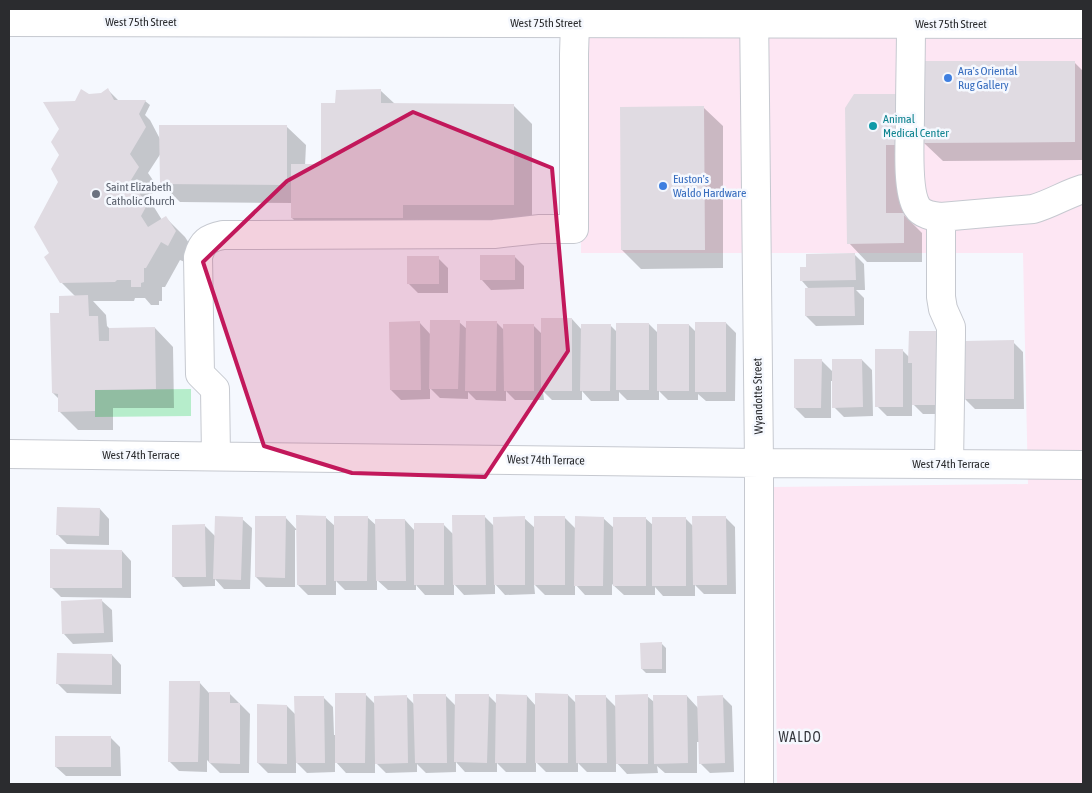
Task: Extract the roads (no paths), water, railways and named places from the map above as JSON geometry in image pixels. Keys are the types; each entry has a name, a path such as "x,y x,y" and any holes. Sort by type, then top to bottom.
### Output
{"street":[{"name":"West 75th Street","path":"9,22 373,16 575,23 754,16 1083,24"},
{"name":"Wyandotte Street","path":"754,16 759,463 759,784"},
{"path":"900,19 910,143 910,182 912,197 918,208 924,213 941,217 1033,208 1046,205 1083,189"},
{"path":"216,456 216,389 200,374 198,257 200,248 213,237 222,235 494,234 540,229 574,229 575,23"},
{"path":"941,217 941,297 943,309 951,327 949,464"},
{"name":"West 74th Terrace","path":"9,454 1083,465"}],"place":[{"name":"Ara's Oriental Rug Gallery","path":"948,78"},
{"name":"Animal Medical Center","path":"873,126"},
{"name":"Euston's Waldo Hardware","path":"663,186"},
{"name":"Saint Elizabeth Catholic Church","path":"96,194"}],"district":[{"name":"WALDO","path":"800,737"}]}
